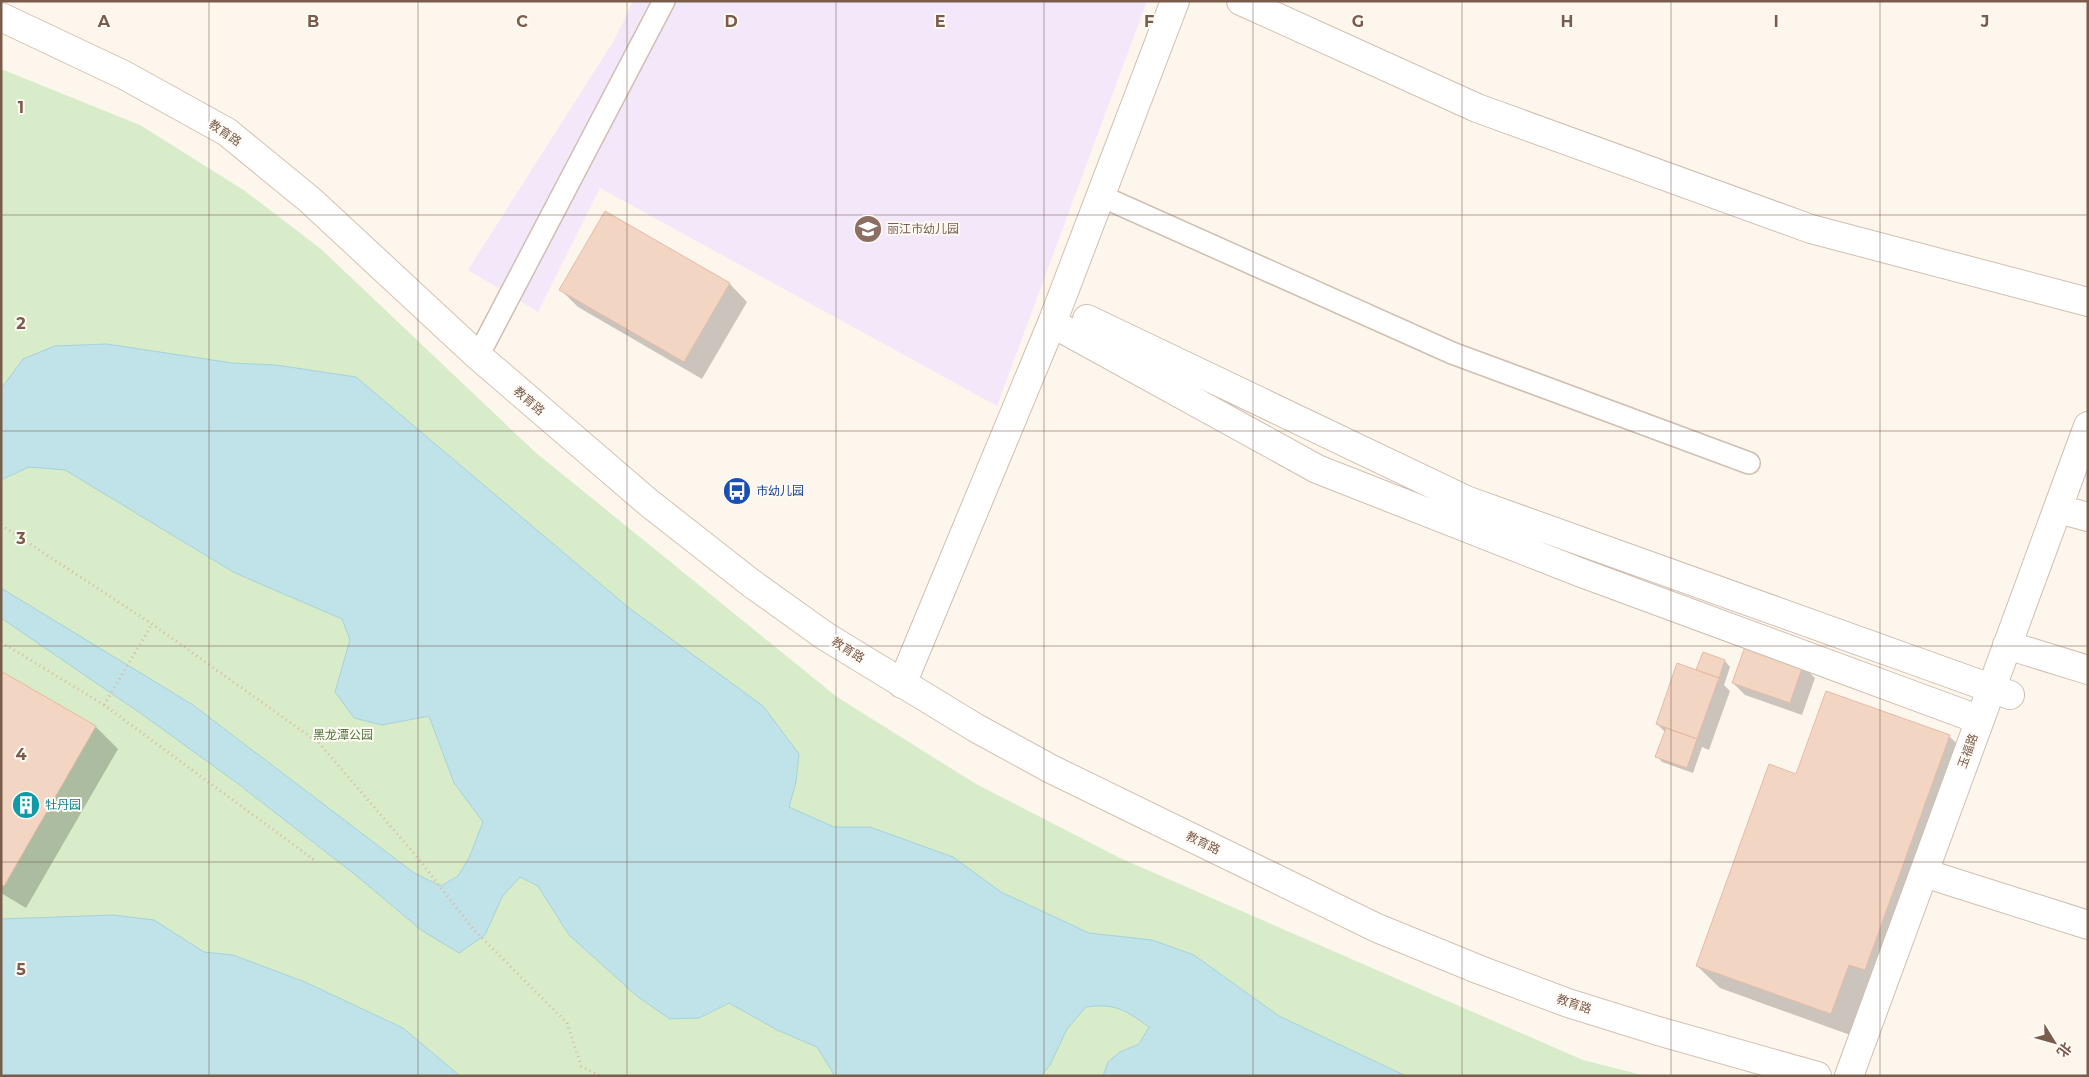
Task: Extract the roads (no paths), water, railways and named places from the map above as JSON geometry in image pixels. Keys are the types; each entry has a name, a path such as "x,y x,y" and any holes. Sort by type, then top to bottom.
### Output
{"street":[{"path":"902,684 1052,323 1176,1"},
{"path":"1240,1 1477,108 1811,229 2088,302"},
{"name":"教育路","path":"1,17 124,75 227,132 310,200 478,356 642,497 751,583 825,636 976,728 1051,768 1377,928 1568,1003 1816,1076"},
{"path":"1086,319 1466,500 2010,695"},
{"path":"1052,323 1317,469 1598,579 1980,720"},
{"name":"玉福路","path":"1849,1076 2088,426"},
{"path":"2058,509 2088,517"},
{"path":"2007,645 2088,670"},
{"path":"1924,872 2088,925"}],"lane":[{"path":"478,356 664,1"},
{"path":"1101,196 1452,353 1750,463"}],"water":[{"path":"107,344 232,363 276,365 356,377 629,608 763,706 799,754 796,782 789,807 834,827 870,827 953,857 1001,892 1089,933 1152,940 1194,955 1279,1016 1406,1076 1103,1076 1108,1062 1120,1052 1139,1044 1149,1027 1120,1009 1096,1006 1086,1007 1067,1029 1050,1065 1041,1076 835,1076 817,1047 777,1030 729,1003 699,1018 670,1019 638,997 569,935 538,886 520,877 502,897 485,935 459,953 421,930 358,877 237,783 143,715 1,618 1,588 193,705 414,873 441,886 458,876 469,858 483,822 454,783 429,716 382,725 354,718 335,692 350,640 342,619 235,573 65,470 29,467 3,479 1,483 1,389 23,359 55,346"},
{"path":"113,915 154,920 204,952 233,955 305,982 403,1028 460,1076 1,1076 1,919"}],"place":[{"name":"丽江市幼儿园","path":"868,229"},
{"name":"市幼儿园","path":"737,491"},
{"name":"牡丹园","path":"26,805"}],"park label":[{"name":"黑龙潭公园","path":"343,735"}]}
